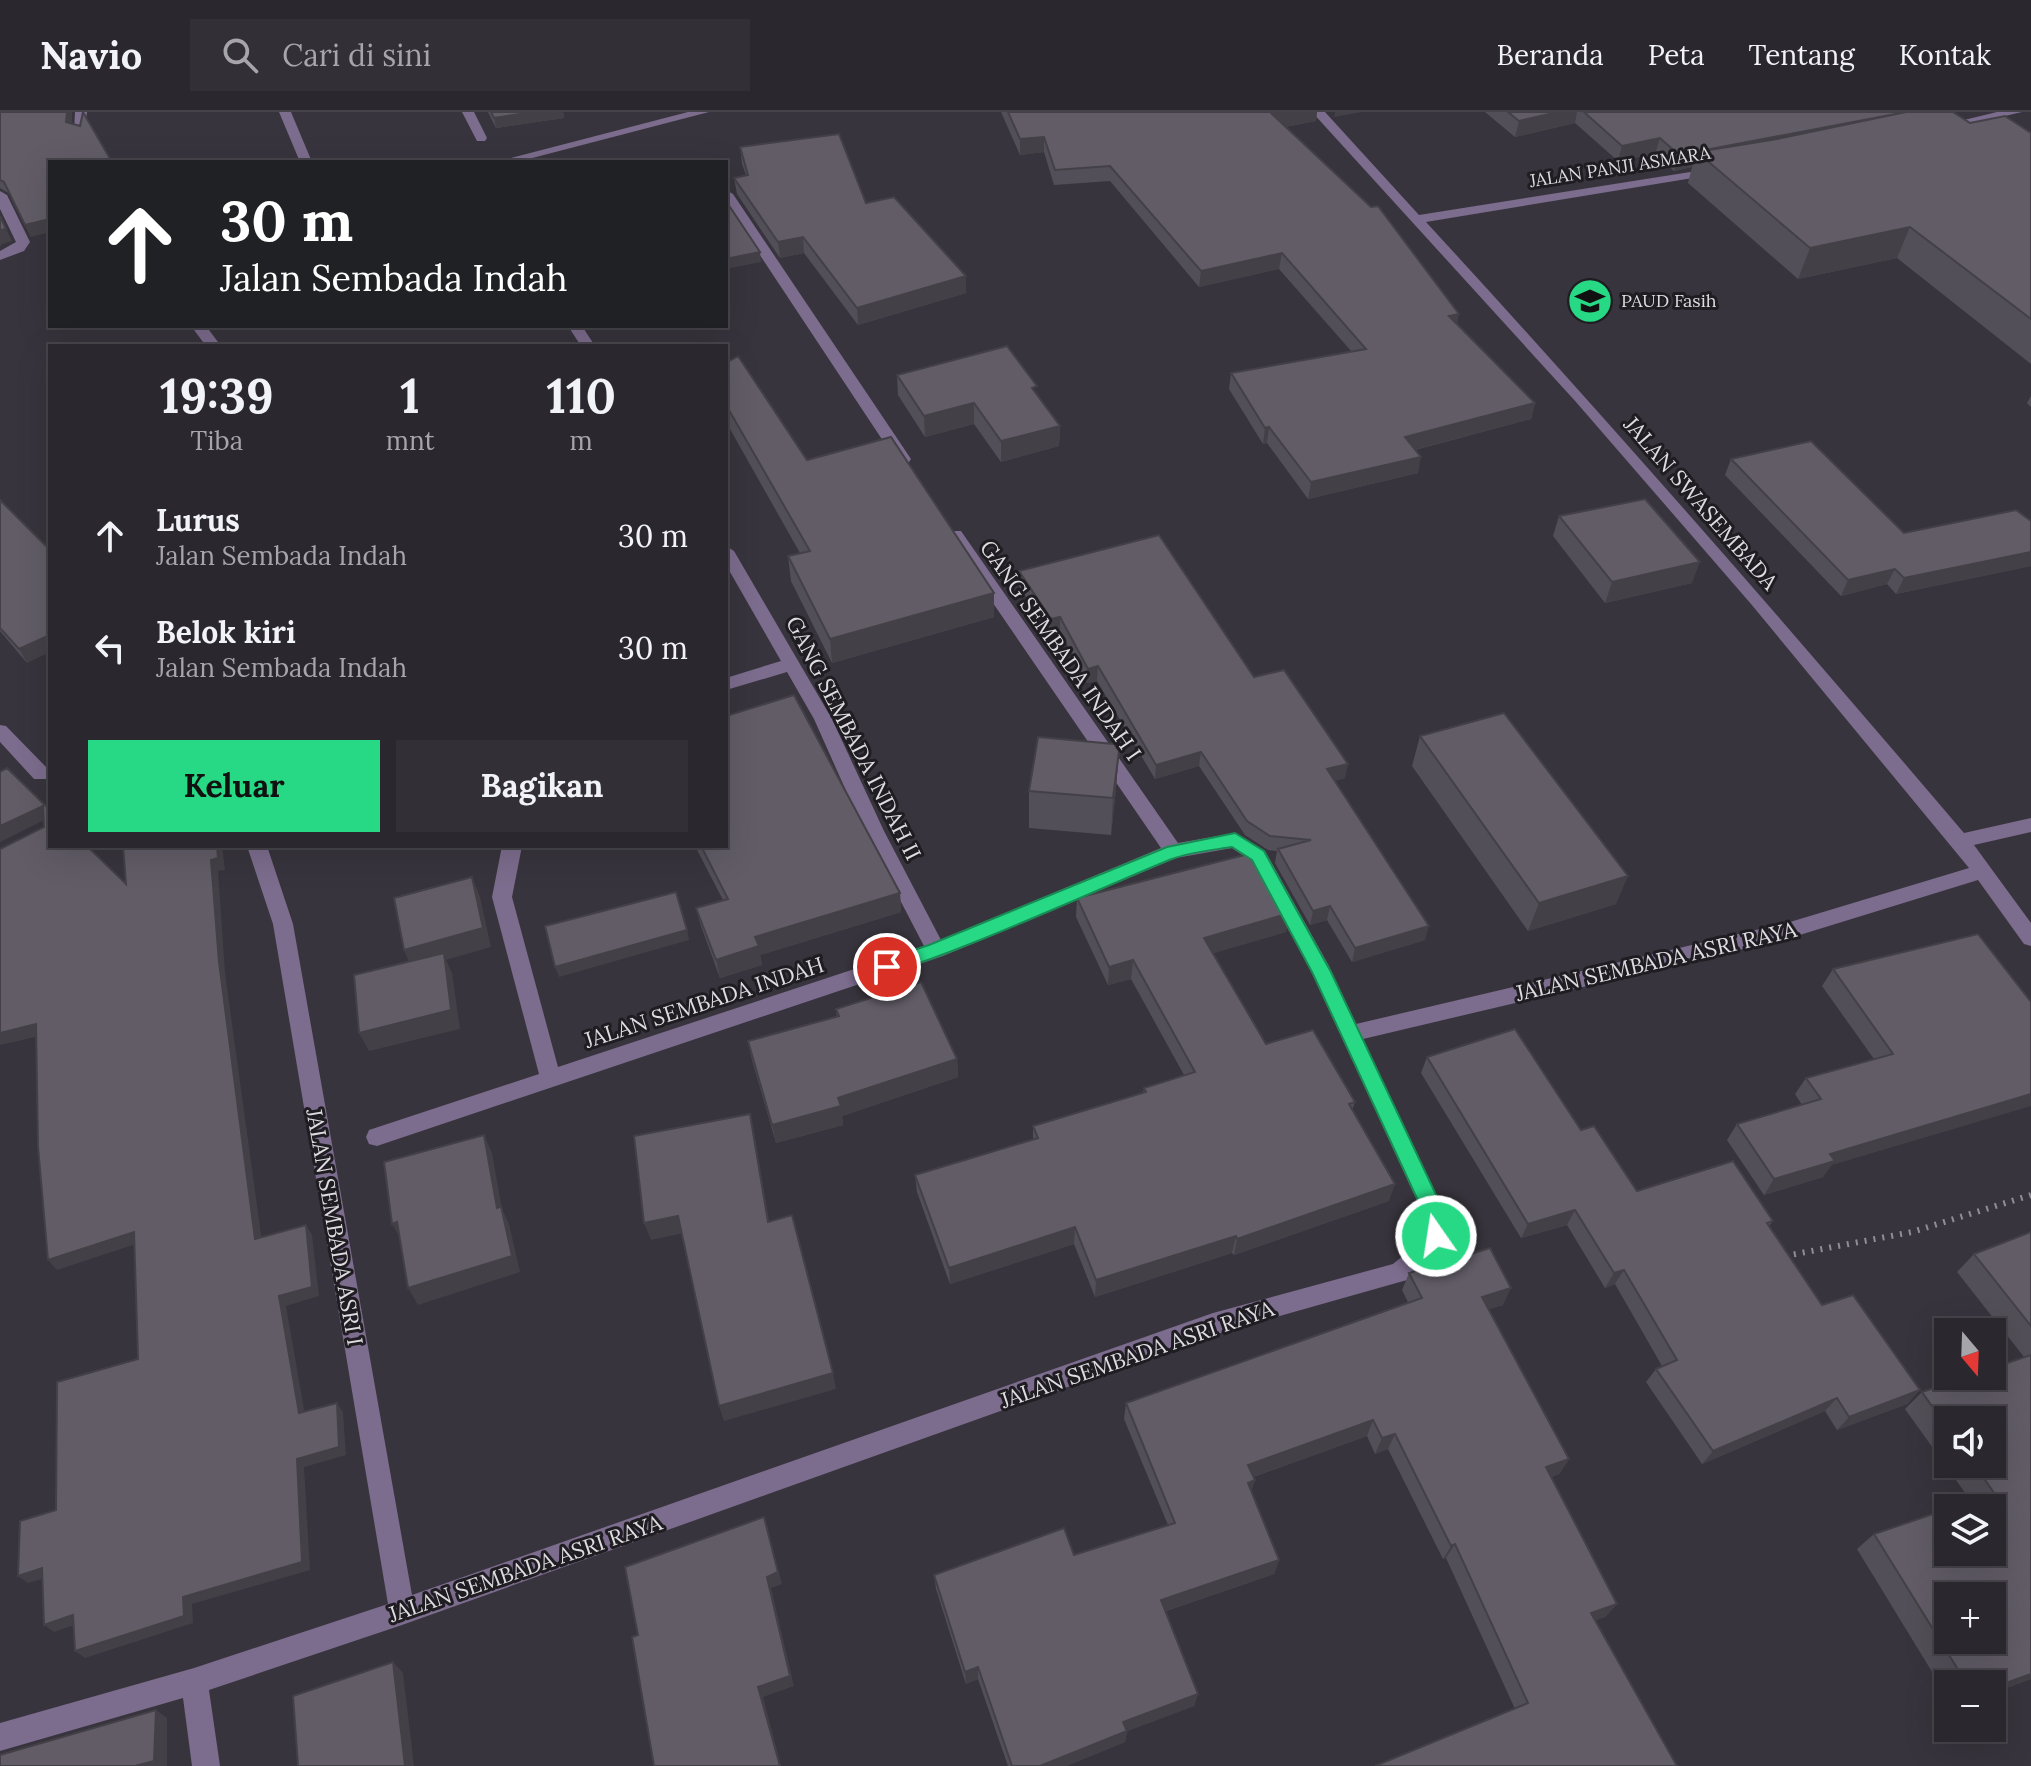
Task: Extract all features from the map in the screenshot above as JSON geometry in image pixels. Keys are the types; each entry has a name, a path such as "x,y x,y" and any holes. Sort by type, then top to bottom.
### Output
{"street":[{"path":"80,132 81,112"},
{"path":"285,112 305,160"},
{"path":"468,112 481,138"},
{"path":"509,160 703,112"},
{"name":"JALAN SWASEMBADA","path":"1318,112 1418,219 1757,600 1960,841 2031,938"},
{"path":"1930,130 2016,112"},
{"name":"JALAN PANJI ASMARA","path":"1418,219 1733,167"},
{"path":"0,195 23,242 19,248 0,256"},
{"path":"728,197 914,476"},
{"path":"200,328 212,344"},
{"name":"GANG SEMBADA INDAH I","path":"948,525 1173,851"},
{"name":"GANG SEMBADA INDAH II","path":"728,554 823,719 874,831 936,950"},
{"path":"728,683 792,664"},
{"path":"0,731 41,774"},
{"path":"1960,841 2031,825"},
{"name":"JALAN SEMBADA INDAH","path":"377,1137 936,950 1173,851 1235,840 1258,856 1322,972 1350,1034"},
{"name":"JALAN SEMBADA ASRI I","path":"258,848 283,924 402,1612"},
{"path":"512,848 502,897 551,1079"},
{"name":"JALAN SEMBADA ASRI RAYA","path":"0,1737 194,1681 402,1612 1213,1324 1399,1273 1424,1255 1436,1236 1437,1220 1350,1034 1790,930 1980,872"},
{"path":"194,1681 206,1766"}],"path":[{"path":"1785,1256 1912,1232 2031,1195"}],"building":[{"path":"0,112 67,112 66,122 80,126 83,112 111,160 48,160 48,219 25,225 4,182 0,180"},
{"path":"491,112 533,112 494,118"},
{"path":"1008,112 1284,112 1272,114 1371,207 1378,206 1459,314 1449,316 1535,403 1405,437 1421,457 1311,482 1269,427 1265,428 1231,373 1366,349 1282,253 1201,271 1110,166 1055,170 1044,137 1020,139"},
{"path":"1508,112 1558,112 1519,121"},
{"path":"1584,112 1906,112 1679,155 1660,138 1622,146"},
{"path":"1906,112 1953,112 1970,123 2005,116 2031,133 2031,319 1910,227 1810,248 1697,152"},
{"path":"839,134 866,203 894,197 966,276 857,308 803,237 778,242 734,178 748,175 740,147"},
{"path":"728,204 760,252 728,259"},
{"path":"0,216 6,229 0,230"},
{"path":"1007,346 1037,386 1032,388 1060,426 1001,441 974,403 924,416 897,375"},
{"path":"738,356 807,460 891,437 994,593 830,639 788,556 810,551 728,408 728,362"},
{"path":"1811,441 1904,533 2016,510 2031,521 2031,552 1904,578 1895,569 1848,580 1731,459"},
{"path":"1645,499 1700,562 1612,582 1559,516"},
{"path":"0,500 48,548 48,636 19,649 0,628"},
{"path":"1159,535 1254,677 1284,670 1348,764 1327,769 1429,926 1355,948 1330,906 1313,911 1278,849 1311,840 1270,836 1247,821 1201,752 1156,765 1098,666 1088,669 1060,617 1051,619 1019,571"},
{"path":"794,695 900,893 755,937 759,946 716,960 696,908 728,899 702,848 728,848 728,715"},
{"path":"1504,713 1628,876 1539,903 1420,736"},
{"path":"1038,737 1114,744 1119,751 1113,798 1029,791"},
{"path":"7,768 48,808 48,848 89,848 126,884 123,848 217,848 218,858 211,860 219,962 255,1239 306,1225 312,1287 279,1296 299,1413 337,1403 339,1447 297,1459 302,1562 183,1597 184,1616 75,1651 73,1615 44,1625 42,1568 18,1576 20,1521 56,1510 57,1382 138,1359 134,1232 48,1260 38,1147 36,1024 0,1033 0,849 44,827 43,806 0,826 0,772"},
{"path":"1256,852 1290,913 1204,938 1266,1044 1313,1030 1355,1102 1349,1104 1395,1184 1237,1239 1236,1236 1096,1280 1075,1227 949,1268 915,1175 1038,1138 1033,1126 1146,1092 1144,1088 1195,1072 1133,960 1109,967 1077,898"},
{"path":"472,877 483,928 404,950 394,898"},
{"path":"676,892 687,930 555,967 545,926"},
{"path":"1978,934 2031,1002 2031,1094 1830,1154 1835,1161 1774,1179 1737,1124 1821,1099 1806,1078 1893,1054 1833,969"},
{"path":"444,953 451,1010 359,1033 354,975"},
{"path":"921,982 957,1059 838,1098 841,1106 772,1125 748,1041 839,1016 836,1009"},
{"path":"1515,1029 1581,1130 1594,1126 1637,1191 1733,1161 1773,1221 1767,1223 1822,1305 1853,1295 1920,1390 1849,1417 1837,1398 1713,1451 1656,1369 1677,1360 1624,1270 1614,1273 1575,1210 1528,1224 1427,1057"},
{"path":"750,1114 768,1222 792,1215 833,1373 719,1406 678,1216 644,1223 634,1136"},
{"path":"484,1135 497,1208 501,1206 512,1256 408,1288 397,1222 392,1224 384,1162"},
{"path":"2031,1232 2031,1326 1974,1254"},
{"path":"1490,1248 1511,1288 1482,1297 1569,1459 1546,1467 1617,1604 1591,1613 1677,1766 1375,1766 1528,1703 1455,1544 1451,1546 1395,1434 1382,1438 1373,1420 1248,1465 1255,1480 1248,1483 1279,1560 1161,1600 1198,1694 1123,1722 1127,1731 1040,1766 1012,1766 978,1667 965,1672 934,1575 1064,1528 1074,1555 1175,1523 1126,1403 1422,1298 1409,1273"},
{"path":"2031,1355 2031,1674 2006,1683 2006,1670 1958,1670 1948,1654 2006,1654 2006,1582 1934,1582 1934,1631 1874,1534 1934,1514 1934,1566 2006,1566 2006,1494 1991,1494 1994,1493 1984,1478 2006,1478 2006,1406 1934,1406 1934,1409 1922,1392 1934,1388 2006,1390 2006,1363"},
{"path":"764,1517 778,1572 767,1577 790,1676 758,1687 780,1766 654,1766 632,1637 638,1635 625,1567"},
{"path":"393,1662 405,1766 298,1766 293,1696"},
{"path":"156,1710 154,1761 135,1766 0,1766 0,1755"}],"place":[{"name":"PAUD Fasih","path":"1590,301"}],"route":[{"path":"887,967 936,950 1173,851 1235,840 1258,856 1322,972 1437,1220 1436,1236"}]}
